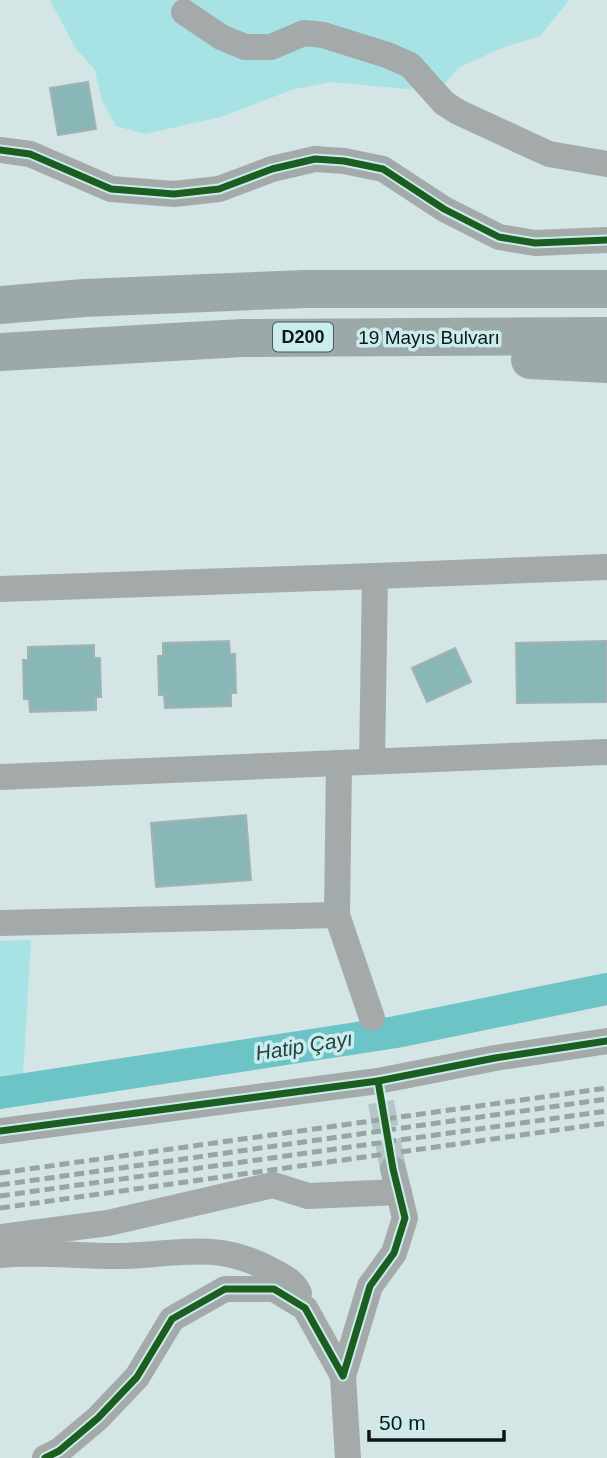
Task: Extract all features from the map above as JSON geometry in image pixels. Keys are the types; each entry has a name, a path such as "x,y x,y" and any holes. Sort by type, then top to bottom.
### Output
{"highway":[{"path":"0,304 305,289 509,275 607,265"},
{"path":"305,289 607,289"},
{"name":"19 Mayıs Bulvarı","path":"0,352 242,338 607,336"},
{"path":"242,338 607,364"}],"street":[{"path":"184,12 221,37 245,47 271,47 304,33 323,35 387,55 410,65 444,103 458,112 549,154 607,164"},
{"path":"0,150 30,154 111,189 174,194 219,189 272,169 315,159 344,161 383,170 444,209 499,237 535,243 607,240"},
{"path":"0,589 607,567"},
{"path":"372,761 375,576"},
{"path":"0,777 607,752"},
{"path":"339,763 337,915 372,1018"},
{"path":"0,923 337,915"},
{"path":"0,1131 379,1091 495,1058 607,1041"},
{"path":"0,1237 108,1223 273,1185 308,1196 396,1180 405,1217 394,1253 370,1286 343,1376 348,1458"},
{"path":"0,1255 30,1252 123,1256 200,1250 250,1259 295,1283 305,1308 343,1376"},
{"path":"45,1458 59,1451 98,1418 137,1377 172,1319 225,1289 274,1289 305,1308"}],"shaded area":[{"path":"50,0 569,0 540,36 502,48 458,68 443,86 407,89 331,82 294,89 221,117 145,134 116,126 102,101 95,70 76,49"},
{"path":"31,940 23,1076 0,1079 0,941"}],"building":[{"path":"88,82 96,129 58,135 50,88"},
{"path":"229,641 230,654 235,654 236,693 231,693 231,706 165,708 164,695 159,695 158,656 163,656 163,643"},
{"path":"607,641 607,702 517,703 516,643"},
{"path":"94,645 94,658 100,658 101,697 96,697 96,710 30,712 29,699 24,699 23,660 28,660 28,647"},
{"path":"455,648 471,682 427,702 412,668"},
{"path":"246,815 251,880 156,887 151,823"}],"waterway":[{"name":"Hatip Çayı","path":"0,1093 396,1032 607,989"}],"tunnel":[{"path":"381,1102 393,1169"}],"railway":[{"path":"0,1173 607,1088"},
{"path":"0,1185 607,1099"},
{"path":"0,1196 607,1111"},
{"path":"0,1208 607,1123"}],"cycle path":[{"path":"0,150 30,154 111,189 174,194 219,189 272,169 315,159 344,161 383,169 444,209 499,237 535,243 607,240"},
{"path":"0,1131 378,1081 495,1058 607,1041"},
{"path":"45,1458 59,1451 98,1418 137,1377 172,1319 225,1289 274,1289 305,1308 343,1376 370,1286 394,1253 405,1218 393,1169 378,1081"}]}
